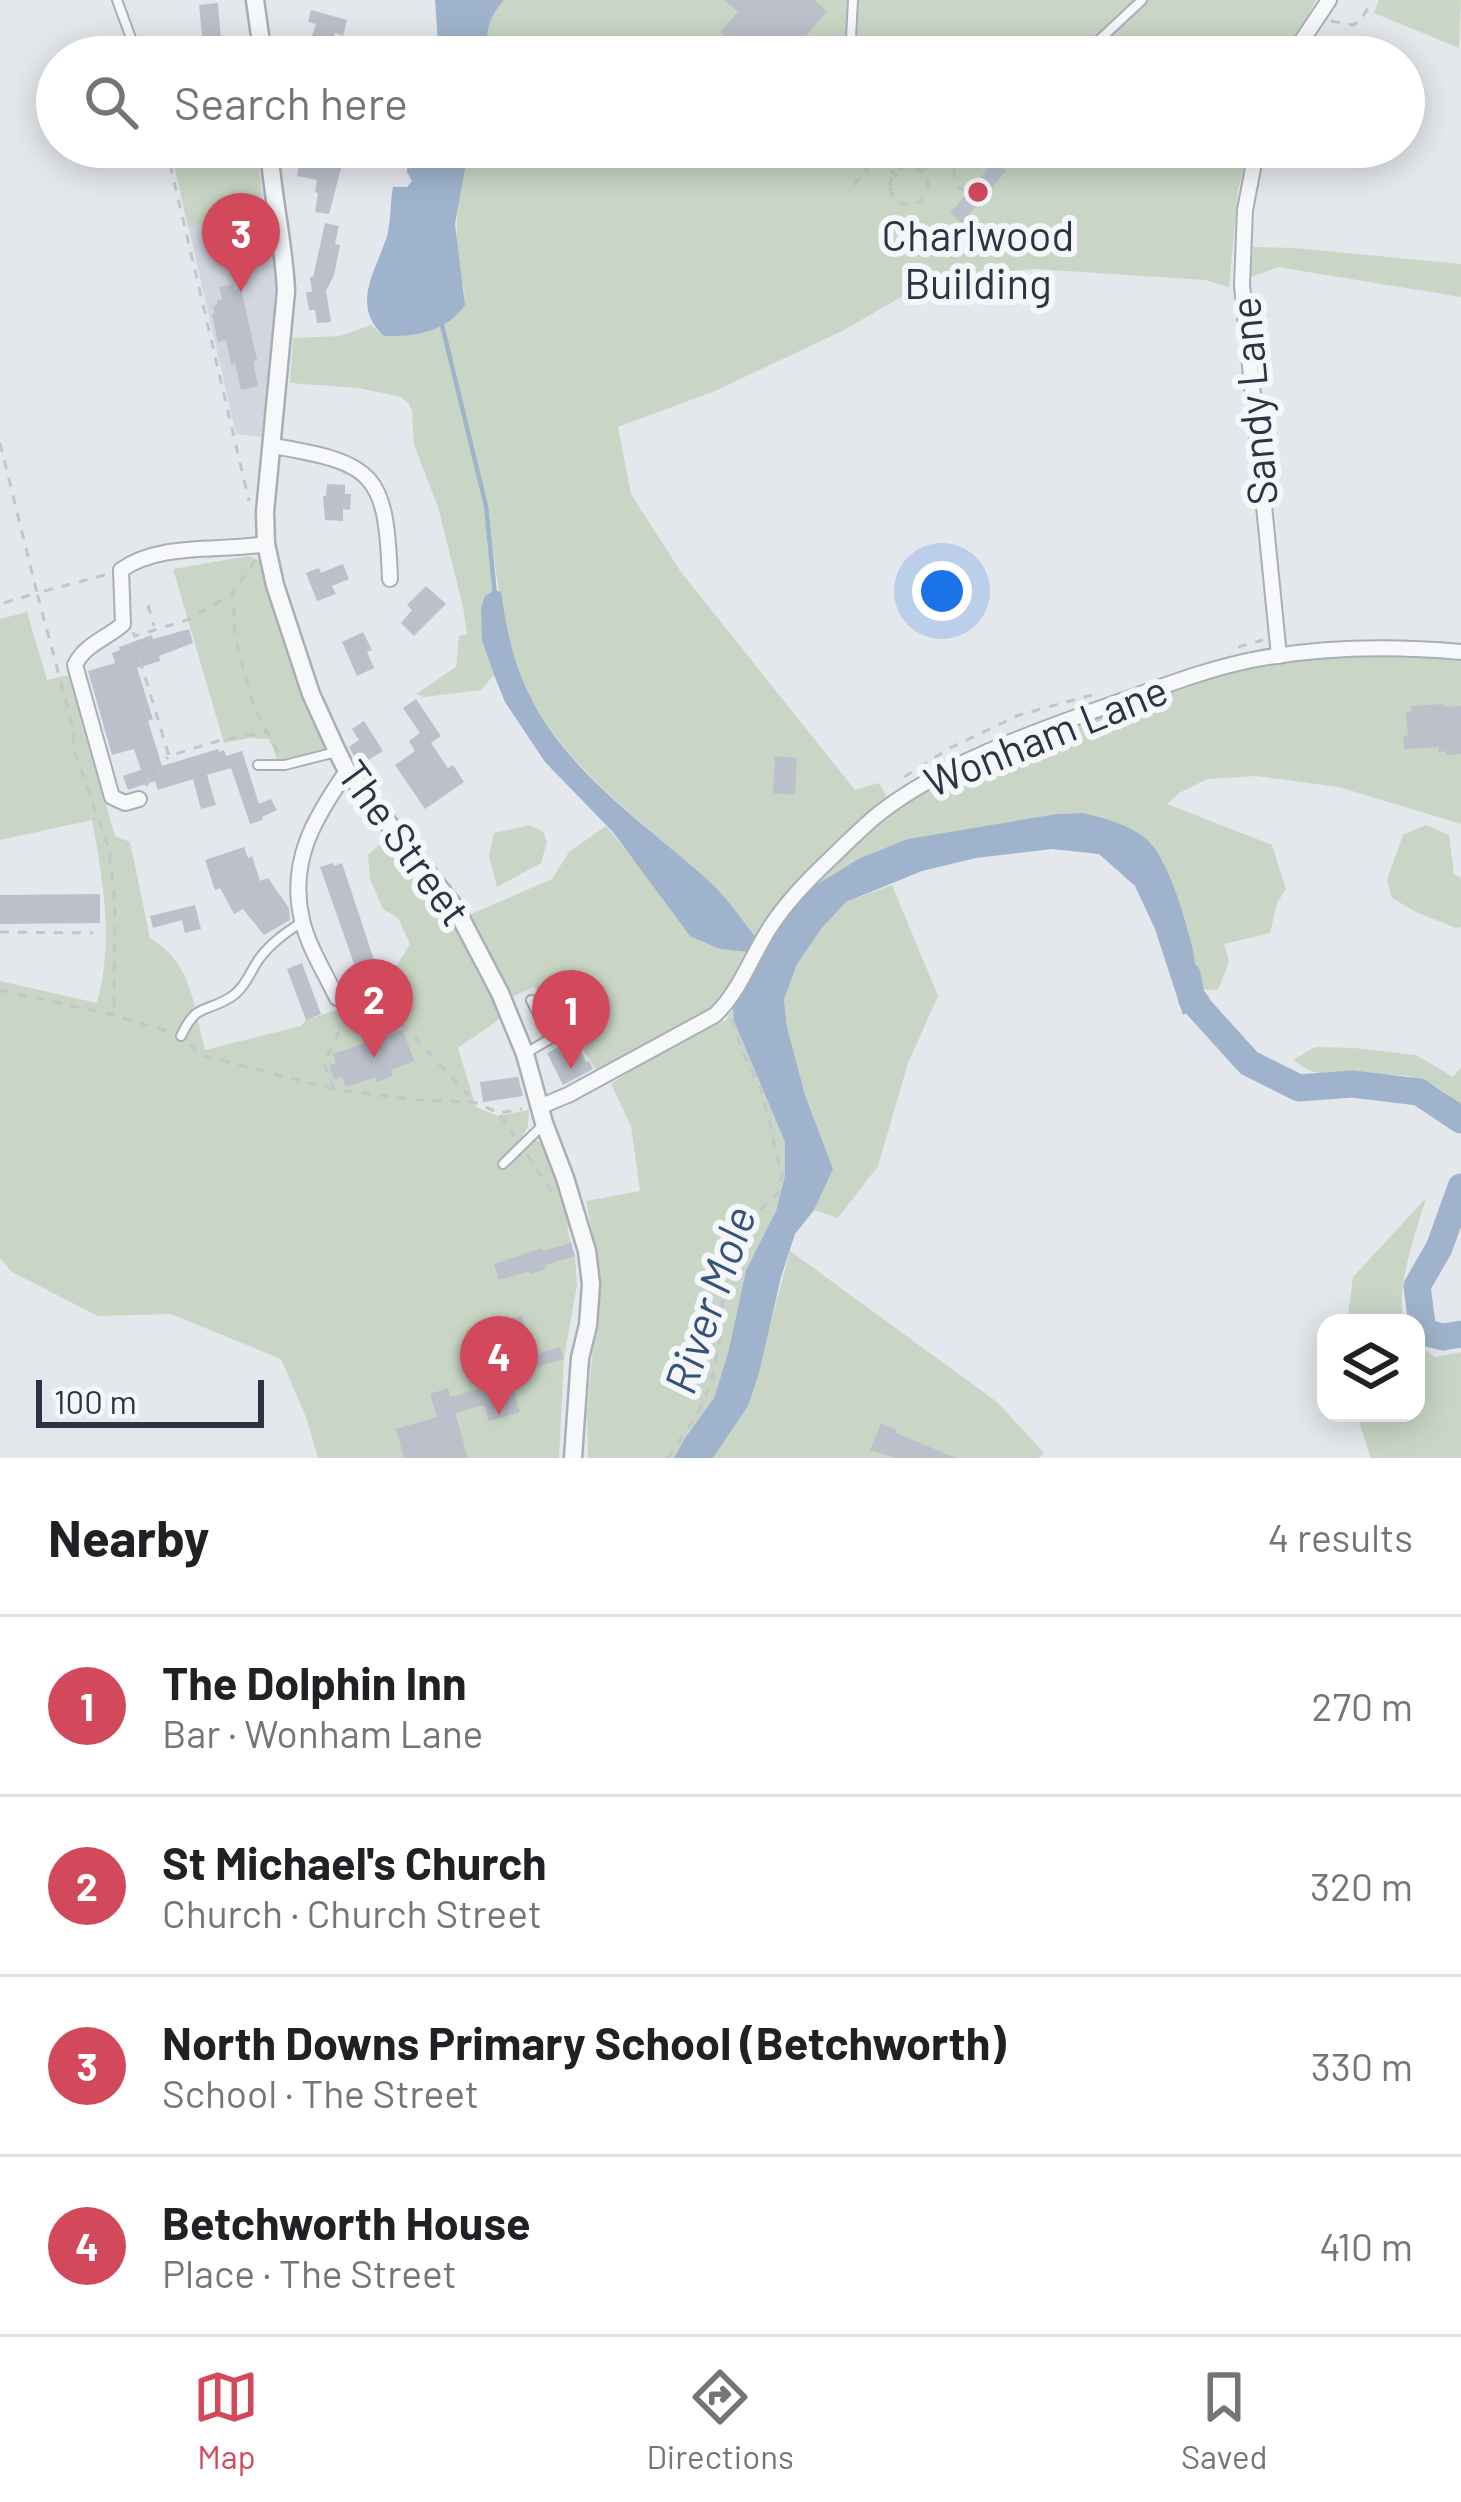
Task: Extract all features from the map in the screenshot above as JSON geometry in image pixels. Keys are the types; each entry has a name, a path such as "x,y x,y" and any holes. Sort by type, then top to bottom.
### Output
{"street":[{"path":"255,0 259,36"},
{"path":"1307,36 1329,0"},
{"name":"The Street","path":"270,168 286,291 265,512 275,585 311,694 347,771 455,909 500,993 525,1054 587,1251 591,1284 573,1458"},
{"name":"Sandy Lane","path":"1254,168 1245,210 1242,285 1279,656"},
{"path":"273,446 330,456 355,466 368,478 382,502 390,579"},
{"path":"139,799 125,803 112,797 75,665 82,650 123,624 121,570 135,560 161,554 266,544"},
{"name":"Wonham Lane","path":"542,1115 568,1095 715,1015 732,998 774,922 827,862 903,796 981,754 1209,671 1279,656 1404,649 1461,652"},
{"path":"337,998 302,922 298,884 304,844 347,771"}],"lane":[{"path":"118,0 131,36"},
{"path":"851,36 853,0"},
{"path":"1103,36 1142,0"},
{"path":"258,765 284,765 337,751"},
{"path":"182,1036 190,1017 233,996 276,939 302,922"},
{"path":"525,1054 550,1039 531,1000"},
{"path":"503,1164 542,1115"}],"path":[{"path":"1319,15 1353,26 1368,8"},
{"path":"171,168 251,516"},
{"path":"854,185 867,168"},
{"path":"887,168 904,182"},
{"path":"904,168 921,172 926,192 919,202 898,201 892,195 894,174 904,168"},
{"path":"921,172 926,168"},
{"path":"953,168 956,184 964,192"},
{"path":"0,443 71,720 75,753 109,849 116,901 114,1015"},
{"path":"123,624 135,636 187,620 233,593 266,544"},
{"path":"0,604 121,570"},
{"path":"233,593 235,638 254,707 284,765"},
{"path":"148,605 155,630"},
{"path":"140,660 169,756"},
{"path":"139,799 151,775 160,771 169,756 268,731"},
{"path":"0,932 92,933"},
{"path":"0,990 114,1015 182,1036 200,1055 334,1089 474,1102 499,1113 542,1115"},
{"path":"334,1089 324,1063 350,1009 403,1024 474,1102"},
{"path":"668,1458 712,1380 723,1284 761,1209 779,1192 782,1176 763,1093 729,1011"},
{"path":"499,1113 553,1195"}],"shaded area":[{"path":"175,168 260,168 279,302 264,437 236,434"}],"green space":[{"path":"504,0 1316,0 1297,36 453,36 461,26 482,21"},
{"path":"1379,0 1461,0 1459,48 1374,13"},
{"path":"175,168 259,168 260,193 243,210 228,219 188,227"},
{"path":"464,168 1244,168 1229,287 1205,280 1035,269 970,274 917,288 842,331 715,391 618,427 631,494 681,572 855,790 879,783 887,798 757,939 716,889 611,796 546,723 513,656 490,532 495,590 485,597 482,627 494,675 481,690 416,694 456,667 459,636 467,634 438,507 414,445 412,410 401,397 359,388 290,383 293,338 340,336 371,325 384,336 465,294 458,257"},
{"path":"1253,247 1461,264 1461,297 1278,267 1251,277"},
{"path":"249,556 262,562 289,654 329,750 278,761 269,739 224,743 173,569"},
{"path":"27,612 47,680 69,675 115,836 130,842 150,938 183,973 205,1050 301,1026 306,1020 392,992 390,976 410,944 398,918 383,909 370,879 368,855 386,839 393,840 456,925 501,1018 458,1048 476,1107 498,1116 529,1110 528,1126 518,1145 522,1150 536,1140 541,1143 573,1224 567,1228 577,1285 564,1359 559,1458 318,1458 281,1359 171,1314 98,1316 12,1272 0,1258 0,981 97,1003 106,934 92,820 0,840 0,619"},
{"path":"1352,655 1461,658 1461,824 1339,787 1256,776 1207,779 1179,793 1167,804 1272,845 1286,889 1277,903 1270,933 1224,944 1229,962 1218,990 1200,989 1191,944 1163,861 1144,837 1083,813 994,825 858,859 816,885 891,810 993,755 1244,666"},
{"path":"530,825 543,832 547,842 541,863 497,887 489,856 494,833"},
{"path":"1426,825 1449,835 1454,874 1461,878 1461,927 1416,912 1392,898 1387,880 1403,835"},
{"path":"606,826 648,877 751,952 718,1005 598,1073 562,1016 534,987 510,998 469,915 552,879 569,852"},
{"path":"892,885 938,996 908,1063 878,1166 838,1218 814,1210 833,1169 805,1095 784,1000 797,964 846,902"},
{"path":"733,1008 734,1021 785,1142 785,1175 776,1211 746,1270 714,1398 674,1458 588,1458 587,1413 600,1272 586,1201 640,1191 631,1126 611,1084 726,1020"},
{"path":"1315,1047 1416,1055 1453,1077 1461,1068 1461,1108 1428,1082 1411,1077 1318,1073 1293,1060"},
{"path":"1426,1198 1404,1279 1403,1314 1348,1314 1353,1277"},
{"path":"790,1251 997,1402 1044,1453 1038,1458 713,1458 748,1406"},
{"path":"1425,1350 1435,1357 1461,1352 1461,1458 1371,1458 1359,1422 1425,1422"}],"water":[{"path":"435,0 504,0 494,13 488,36 438,36"},
{"path":"407,168 465,168 455,224 465,305 449,321 429,331 384,336 374,324 367,300 387,236 393,187 407,187 412,181"},
{"path":"501,592 522,678 562,746 608,795 723,895 757,939 751,952 720,949 690,936 613,832 545,762 505,702 482,640 481,608 485,596"},
{"path":"1083,813 1130,828 1153,846 1174,887 1199,980 1210,998 1183,1015 1155,929 1135,886 1099,854 1052,849 976,858 922,871 846,902 797,964 784,1000 805,1095 833,1169 814,1210 795,1234 748,1406 713,1458 674,1458 714,1398 746,1270 776,1211 785,1175 785,1142 734,1021 733,1008 777,926 816,885 858,859 908,839"}],"building":[{"path":"724,0 814,0 827,11 806,36 725,36 720,32 738,12"},
{"path":"218,3 221,36 202,36 199,5"},
{"path":"311,10 347,20 343,36 312,36 316,24 308,22"},
{"path":"298,168 341,168 329,214 315,212 317,180 297,176"},
{"name":"Charlwood Building","path":"989,168 1006,171 962,223 950,213"},
{"path":"325,223 339,226 335,244 340,245 326,291 331,322 317,323 306,292 312,292 310,277"},
{"path":"233,285 234,290 241,288 257,360 253,361 258,386 241,390 226,340 218,342 212,314 217,300 222,299 219,287"},
{"path":"327,484 345,485 345,494 351,494 343,521 325,520"},
{"path":"343,564 349,579 332,586 336,594 317,601 306,573"},
{"path":"426,586 446,604 414,636 401,623 412,610 407,605"},
{"path":"189,629 193,643 137,668 162,766 218,749 226,756 242,751 259,804 271,799 277,810 263,820 250,824 231,768 207,775 216,805 201,809 193,779 158,790 155,781 128,790 123,776 141,770 134,749 112,755 88,671 115,663 112,653 119,647"},
{"path":"363,632 374,668 357,676 342,642"},
{"path":"416,699 441,736 431,743 464,782 425,809 395,765 415,751 409,741 420,733 403,708"},
{"path":"1411,706 1461,706 1461,754 1448,755 1438,747 1404,749 1406,712 1412,711"},
{"path":"364,721 383,751 359,766 349,747 359,740 352,729"},
{"path":"775,756 797,758 795,795 773,793"},
{"path":"244,847 260,881 268,878 289,908 290,920 264,935 243,909 234,914 220,888 215,890 205,860"},
{"path":"342,863 377,969 358,975 320,867"},
{"path":"100,894 100,923 0,924 0,895"},
{"path":"195,905 201,929 185,933 182,920 153,928 150,916"},
{"path":"302,963 321,1014 306,1020 287,969"},
{"path":"384,1029 386,1036 403,1030 414,1061 377,1082 375,1077 346,1087 342,1077 334,1079 329,1065 336,1063 333,1054 364,1043 362,1037"},
{"path":"561,1046 565,1054 579,1048 593,1069 563,1085 547,1053"},
{"path":"518,1077 523,1096 483,1102 480,1082"},
{"path":"571,1243 575,1256 531,1274 499,1280 494,1264"},
{"path":"522,1315 533,1355 560,1347 564,1359 524,1370 510,1319"},
{"path":"508,1372 520,1412 489,1421 484,1405 455,1413 468,1458 404,1458 396,1429 437,1417 430,1394 448,1388 450,1397 485,1387 483,1379"},
{"path":"881,1423 956,1458 897,1458 870,1450"}],"waterway":[{"path":"442,325 486,506 495,595"},
{"name":"River Mole","path":"1187,975 1192,1000 1249,1063 1299,1088 1352,1084 1419,1092 1461,1120"},
{"name":"River Mole","path":"1461,1187 1439,1248 1417,1286 1423,1332 1443,1337 1461,1334"}],"place":[{"name":"Charlwood Building","path":"978,192"},
{"name":"North Downs Primary School (Betchworth)","path":"241,292"},
{"name":"St Michael's Church","path":"374,1058"},
{"name":"The Dolphin Inn","path":"571,1069"},
{"name":"Betchworth House","path":"499,1415"}]}
